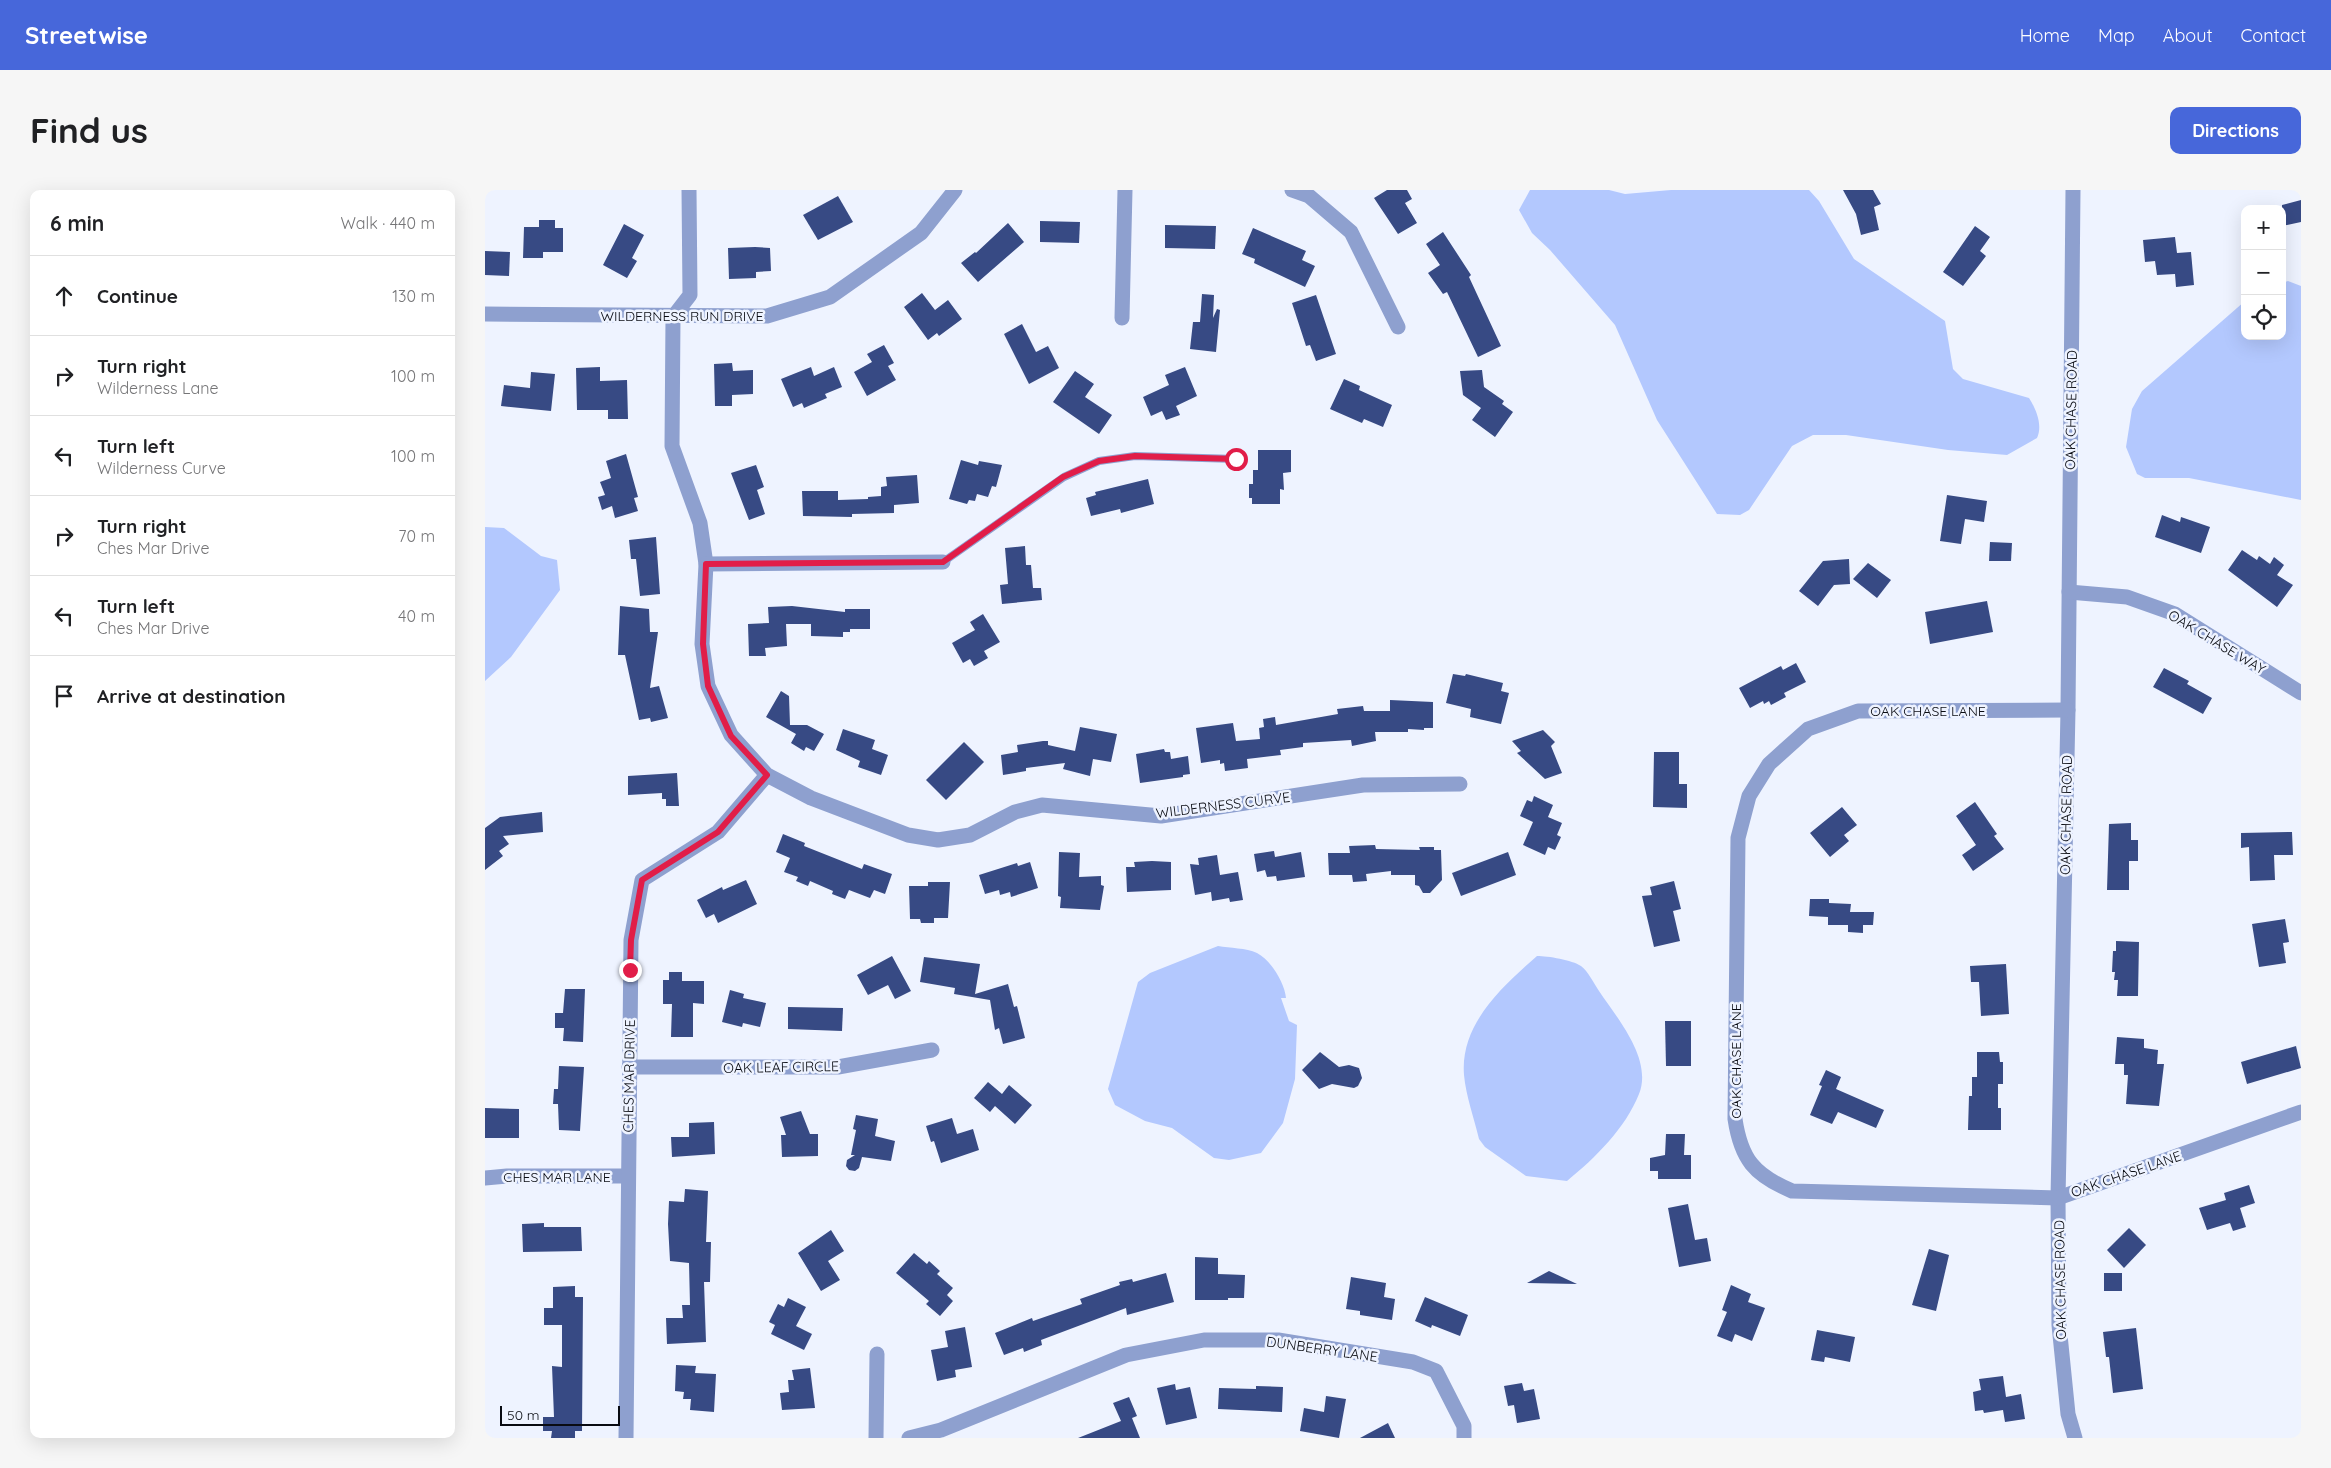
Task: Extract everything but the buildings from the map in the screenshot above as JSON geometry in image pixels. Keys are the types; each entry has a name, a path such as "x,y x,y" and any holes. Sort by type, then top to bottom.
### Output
{"street":[{"path":"673,317 690,294 689,190"},
{"name":"WILDERNESS RUN DRIVE","path":"485,314 673,317 767,316 831,297 921,233 955,190"},
{"path":"1122,318 1125,190"},
{"path":"1292,190 1309,196 1351,232 1398,327"},
{"name":"OAK CHASE ROAD","path":"2073,190 2068,710 2058,1198 2059,1325 2068,1414 2075,1438"},
{"name":"WILDERNESS CURVE","path":"673,317 672,446 700,523 706,564 703,644 708,686 731,736 767,775 811,798 908,835 938,840 971,834 1015,812 1042,806 1161,816 1363,785 1460,784"},
{"path":"706,564 943,562"},
{"name":"OAK CHASE WAY","path":"2069,592 2127,597 2175,614 2301,693"},
{"name":"OAK CHASE LANE","path":"2068,710 1858,711 1808,729 1769,764 1749,796 1738,838 1735,1119 1739,1143 1751,1166 1771,1182 1792,1191 2058,1198 2301,1112"},
{"name":"CHES MAR DRIVE","path":"626,1438 631,940 642,880 718,832 767,775"},
{"name":"OAK LEAF CIRCLE","path":"629,1067 838,1068 932,1050"},
{"name":"CHES MAR LANE","path":"485,1178 507,1176 628,1176"},
{"name":"DUNBERRY LANE","path":"909,1438 941,1430 1126,1356 1204,1340 1278,1340 1413,1362 1436,1371 1464,1426 1464,1438"},
{"path":"876,1438 877,1354"}],"lane":[{"path":"943,562 1063,477 1099,461 1135,456 1236,459"}],"water":[{"path":"1530,190 1609,190 1625,194 1671,190 1809,190 1819,201 1854,259 1945,321 1953,369 1963,379 2029,398 2039,423 2037,438 2007,455 1948,450 1846,435 1813,435 1792,446 1749,510 1740,515 1717,514 1657,420 1615,325 1550,250 1532,233 1519,210"},
{"path":"2286,282 2301,286 2301,500 2189,478 2145,478 2137,474 2126,447 2132,409 2142,391 2241,304 2241,340 2286,340"},
{"path":"485,527 504,528 541,556 557,560 560,590 511,657 485,681"},
{"path":"1218,946 1253,951 1267,961 1283,986 1286,998 1281,998 1289,1021 1297,1025 1295,1079 1283,1123 1261,1153 1229,1160 1214,1158 1172,1128 1145,1121 1115,1105 1108,1089 1138,982 1150,973"},
{"path":"1537,956 1566,960 1584,968 1623,1026 1637,1053 1641,1067 1642,1081 1639,1094 1626,1119 1598,1153 1567,1181 1526,1176 1485,1147 1479,1139 1465,1083 1465,1057 1469,1039 1476,1023 1497,994"}],"route":[{"path":"630,970 631,940 642,880 718,832 767,775 731,736 708,686 703,644 706,564 943,562 1063,477 1099,461 1135,456 1236,459"}]}
